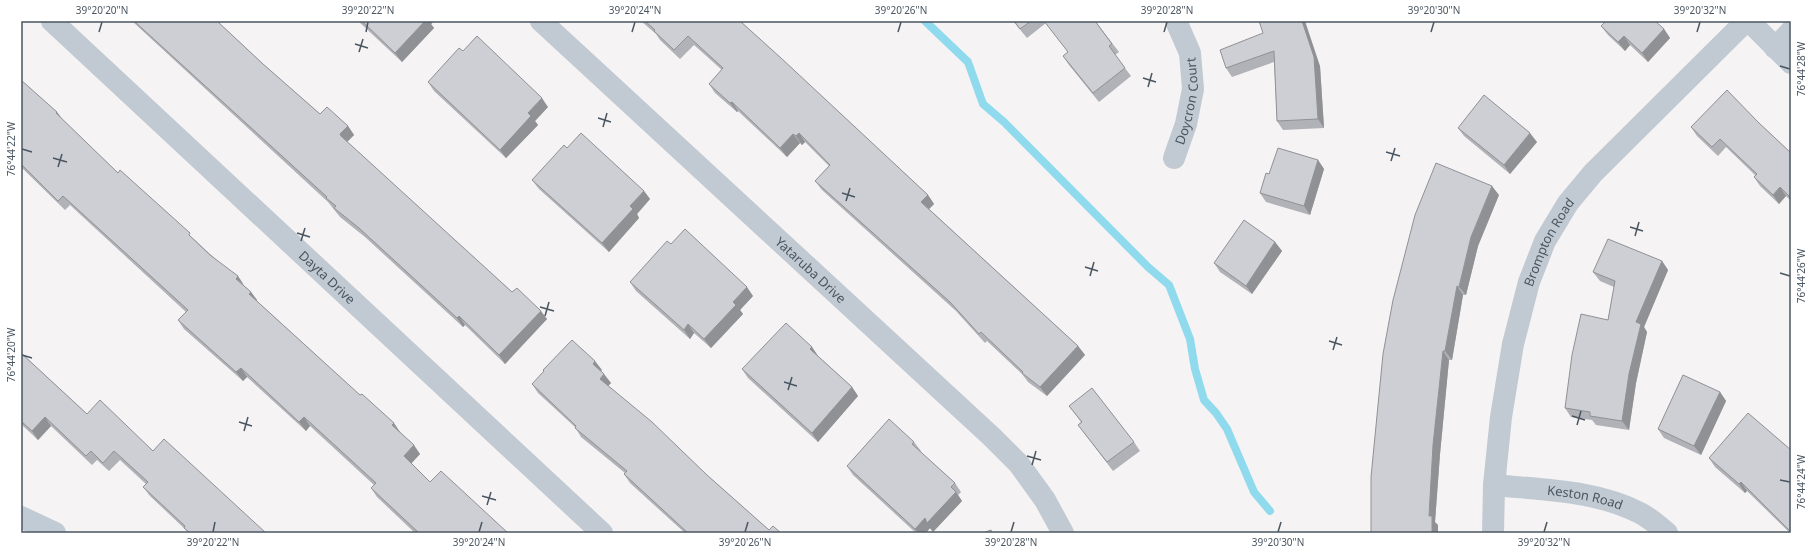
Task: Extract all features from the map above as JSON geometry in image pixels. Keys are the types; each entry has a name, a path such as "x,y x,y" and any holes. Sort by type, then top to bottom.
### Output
{"street":[{"name":"Dayta Drive","path":"52,21 602,533"},
{"name":"Yataruba Drive","path":"541,21 992,437 1018,464 1046,500 1063,533"},
{"name":"Doycron Court","path":"1174,158 1186,124 1193,89 1190,53 1176,21"},
{"path":"1747,21 1791,63"},
{"name":"Brompton Road","path":"1493,533 1494,484 1501,417 1513,344 1529,282 1545,241 1568,203 1593,173 1747,21"},
{"path":"1775,48 1791,31"},
{"name":"Keston Road","path":"1494,484 1584,494 1611,500 1642,514 1668,533"},
{"path":"21,517 55,533"}],"building":[{"path":"134,21 217,21 320,114 327,107 348,126 340,134 341,136 512,292 517,288 541,311 499,355 459,316 457,318 359,228 334,208 336,206 326,198 327,197"},
{"path":"362,21 425,21 395,53"},
{"path":"645,21 740,21 928,195 921,202 1078,346 1040,387 1022,373 1023,372 981,332 979,334 950,302 815,181 830,165 799,133 796,136 793,134 780,148 732,102 730,103 709,84 723,68 688,36 674,50"},
{"path":"1014,21 1031,21 1020,29"},
{"path":"1044,21 1095,21 1112,44 1109,46 1125,68 1093,93 1063,56 1068,52"},
{"path":"1259,21 1302,21 1314,57 1318,119 1277,121 1274,51 1226,68 1220,50 1263,33"},
{"path":"1606,21 1655,21 1664,29 1642,53 1624,36 1618,42 1601,26"},
{"path":"477,36 542,98 528,113 531,116 500,150 428,82 459,48 463,51"},
{"path":"21,80 57,112 56,113 118,173 120,170 190,233 189,235 210,255 238,276 236,279 251,292 249,294 360,395 362,394 394,423 392,425 414,445 404,456 430,482 441,471 508,533 419,533 371,488 376,483 304,417 299,422 241,368 236,372 178,320 188,310 63,196 58,201 21,164"},
{"path":"1727,90 1791,153 1791,198 1780,187 1773,195 1754,177 1757,174 1720,139 1712,147 1691,127"},
{"path":"1484,95 1530,133 1504,165 1458,128"},
{"path":"581,133 644,191 630,206 633,209 602,243 532,180 564,145 567,148"},
{"path":"1278,148 1318,160 1304,206 1260,193 1266,173 1269,174"},
{"path":"1436,163 1492,186 1471,237 1459,287 1457,286 1445,351 1443,351 1433,445 1429,516 1432,516 1432,533 1371,533 1371,477 1383,354 1393,300 1415,215"},
{"path":"1244,220 1275,242 1246,286 1214,263"},
{"path":"685,229 747,287 733,302 736,305 704,339 688,324 684,330 630,282 667,241 671,244"},
{"path":"1608,239 1662,261 1636,322 1641,324 1629,374 1622,421 1590,416 1590,412 1565,408 1572,355 1581,314 1608,320 1615,281 1593,272"},
{"path":"786,323 812,347 810,349 852,387 812,433 742,369"},
{"path":"572,340 595,361 593,364 604,374 600,379 652,422 707,475 769,530 773,526 781,533 688,533 624,474 627,471 575,428 576,426 532,384 544,371 543,370"},
{"path":"21,353 87,414 100,400 153,451 164,439 266,533 190,533 184,528 185,526 143,487 148,482 114,451 103,463 91,451 86,456 45,417 32,431 21,421"},
{"path":"1683,375 1720,392 1694,446 1658,429"},
{"path":"1092,388 1134,442 1107,462 1078,425 1082,422 1069,406"},
{"path":"1748,413 1791,450 1791,532 1741,482 1739,484 1709,458"},
{"path":"889,419 914,442 912,444 955,483 951,487 956,492 927,523 925,518 915,529 847,466"},
{"path":"991,530 992,533 983,533"}],"waterway":[{"path":"925,21 968,62 983,104 1004,122 1148,267 1169,285 1190,339 1195,369 1204,400 1216,413 1227,429 1254,492 1270,511"}]}
